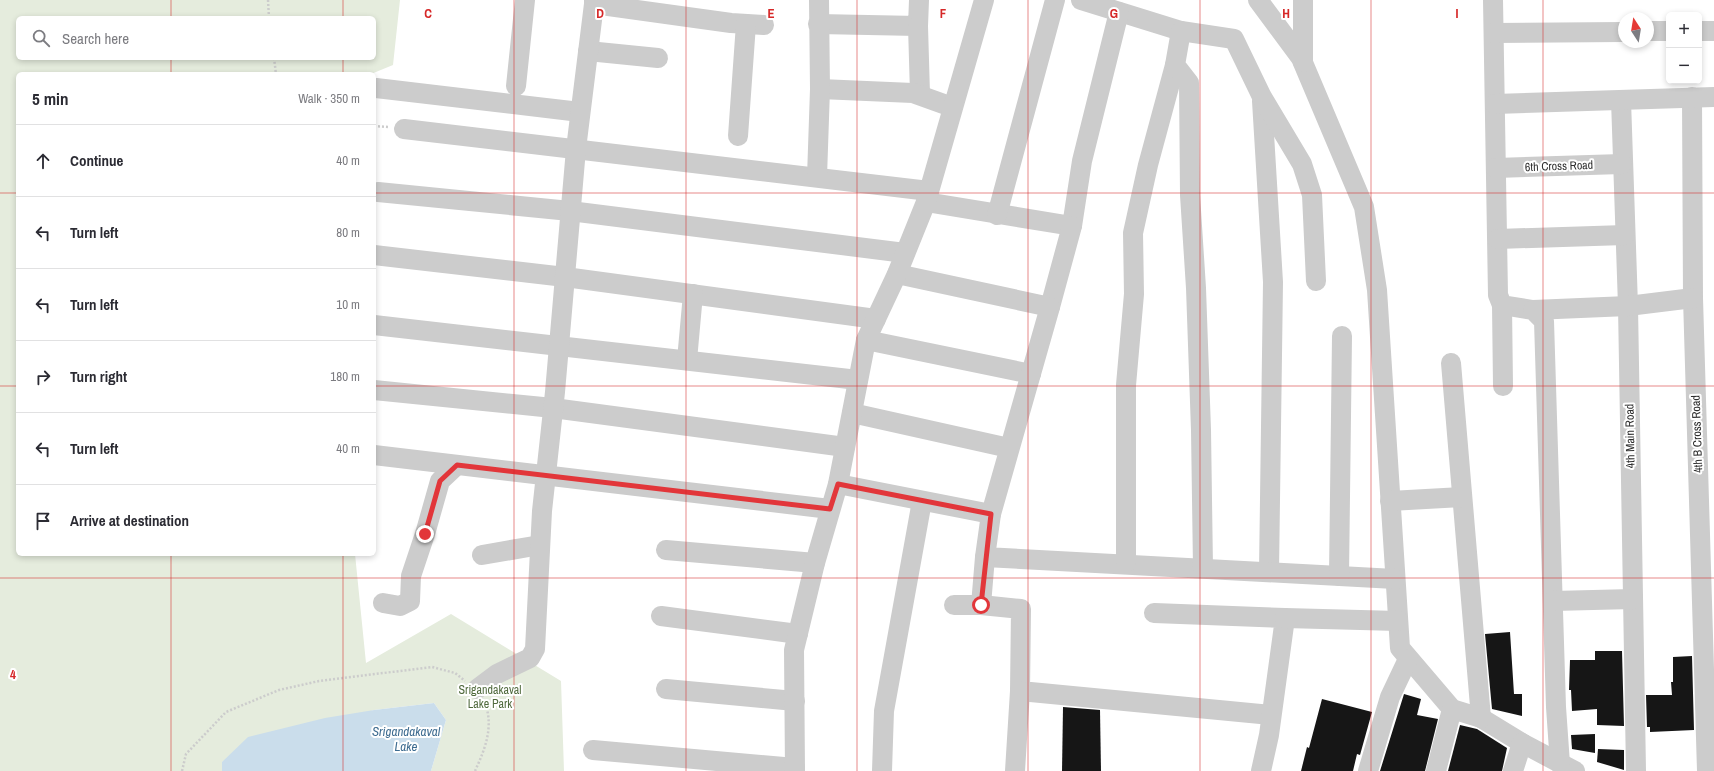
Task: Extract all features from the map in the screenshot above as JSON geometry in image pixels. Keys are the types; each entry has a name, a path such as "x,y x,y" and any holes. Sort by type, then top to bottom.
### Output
{"street":[{"path":"516,86 525,0"},
{"path":"817,177 820,89 818,24 819,0"},
{"path":"919,0 918,26 920,94"},
{"path":"593,750 795,770 794,650 815,563 838,484 866,340 906,253 927,197 984,0"},
{"path":"998,215 1055,0"},
{"path":"1081,0 1181,31 1234,39 1262,97 1302,164 1312,195 1316,281"},
{"path":"1258,0 1302,62 1364,207 1377,290 1400,648 1452,710 1481,718 1567,768"},
{"path":"1302,0 1302,62"},
{"path":"1493,0 1498,295 1502,305 1502,386"},
{"path":"477,689 497,674 530,658 535,649 540,545 570,211 580,112 594,2 755,24 738,136"},
{"path":"981,602 991,514 1072,226 1082,161 1119,12"},
{"path":"818,24 918,26"},
{"path":"1126,564 1126,386 1134,294 1133,233 1148,165 1175,65 1181,31"},
{"path":"1654,31 1666,31"},
{"path":"1702,31 1714,31"},
{"path":"1494,33 1618,32"},
{"path":"588,51 658,58"},
{"path":"1175,65 1188,83 1190,195 1196,288 1201,430 1203,568"},
{"path":"376,88 580,112"},
{"path":"820,89 920,94 952,107"},
{"path":"1495,104 1714,96"},
{"path":"1262,97 1273,282 1269,572"},
{"name":"4th B Cross Road","path":"1692,97 1693,298 1707,771"},
{"name":"4th Main Road","path":"1621,100 1628,306 1636,771"},
{"path":"404,128 817,177 927,197 998,215 1072,226"},
{"name":"6th Cross Road","path":"1496,168 1622,164"},
{"path":"378,192 570,211 906,253"},
{"path":"1498,238 1625,235"},
{"path":"376,255 564,277 876,319"},
{"path":"897,274 1050,307"},
{"path":"687,360 693,294"},
{"path":"1502,305 1533,310 1628,306 1693,298"},
{"path":"1533,310 1544,321 1546,347 1556,707 1567,768"},
{"path":"376,325 858,380"},
{"path":"1339,576 1342,336"},
{"path":"866,340 1031,374"},
{"path":"1451,363 1481,718"},
{"path":"376,390 553,408 845,447"},
{"path":"852,413 1010,448"},
{"path":"376,455 830,509"},
{"path":"383,603 400,606 410,601 411,576 440,481 457,465"},
{"path":"838,484 922,502 991,514"},
{"path":"1390,501 1462,497"},
{"path":"882,771 884,710 922,502"},
{"path":"482,555 540,545"},
{"path":"666,550 815,563"},
{"path":"985,557 1395,579"},
{"path":"1553,601 1633,599"},
{"path":"954,605 981,602 1021,609 1020,691 1016,771"},
{"path":"1154,613 1398,621"},
{"path":"661,616 798,634"},
{"path":"1261,771 1271,715 1285,618"},
{"path":"1368,771 1390,697 1408,658"},
{"path":"666,689 795,701"},
{"path":"1020,691 1271,715"},
{"path":"1436,771 1452,710"},
{"path":"1513,771 1522,743"}],"path":[{"path":"268,0 269,16"},
{"path":"274,60 276,72"},
{"path":"182,771 186,754 226,712 279,690 319,681 432,668 454,673 477,689 487,709 489,727 486,746 475,771"}],"green space":[{"name":"Srigandakaval Lake Park","path":"0,0 400,0 393,65 376,72 16,72 16,556 355,556 366,663 451,614 561,681 564,771 431,771 446,720 434,703 374,710 222,762 222,771 0,771"}],"water":[{"name":"Srigandakaval Lake","path":"434,703 446,720 431,771 222,771 222,762 248,737 325,718 374,710"}],"building":[{"path":"1510,632 1514,694 1522,694 1522,716 1492,709 1485,634"},
{"path":"1595,651 1622,651 1624,726 1597,725 1597,709 1572,711 1571,690 1569,690 1570,660 1595,660"},
{"path":"1692,656 1694,730 1650,732 1650,727 1647,727 1646,695 1672,695 1671,682 1673,682 1673,657"},
{"path":"1404,694 1421,699 1417,715 1438,719 1425,771 1380,771"},
{"path":"1322,699 1372,712 1360,755 1357,754 1353,771 1301,771 1307,747 1309,748"},
{"path":"1063,707 1100,710 1101,771 1062,771"},
{"path":"1460,725 1477,729 1507,748 1502,771 1448,771"},
{"path":"1595,734 1595,753 1572,749 1571,735"},
{"path":"1598,749 1624,750 1624,770 1597,762"}],"route":[{"path":"425,534 440,481 457,465 830,509 838,484 922,502 991,514 985,557 981,605"}]}
